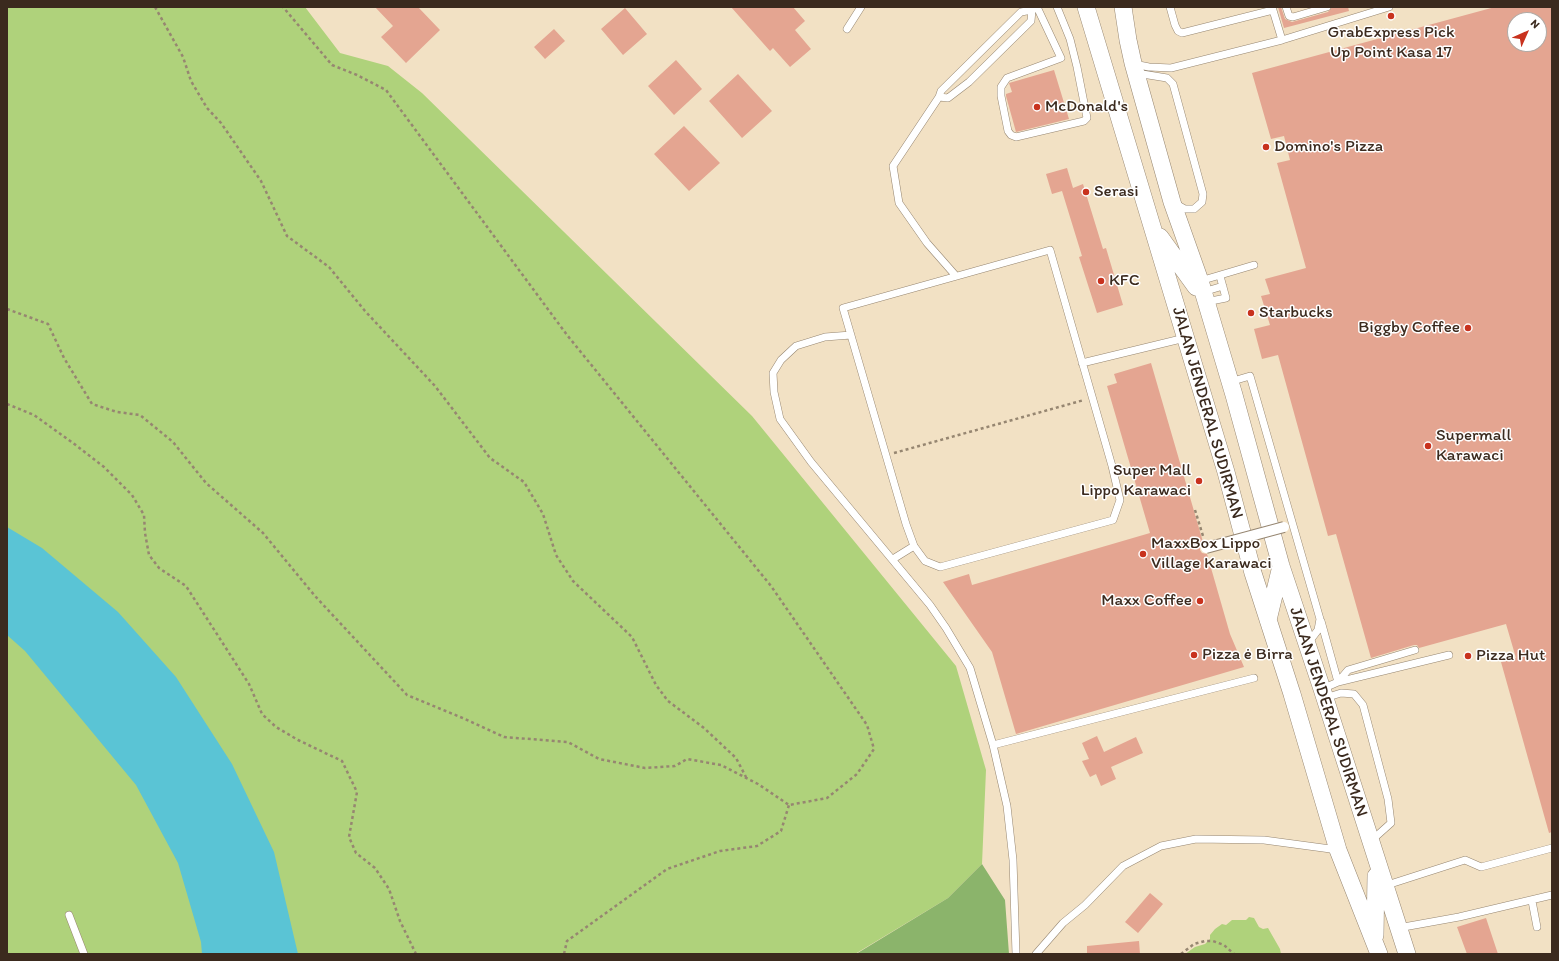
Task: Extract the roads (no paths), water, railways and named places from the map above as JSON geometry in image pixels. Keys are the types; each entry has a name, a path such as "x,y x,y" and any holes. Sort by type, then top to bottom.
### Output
{"street":[{"name":"JALAN JENDERAL SUDIRMAN","path":"1086,7 1338,850 1377,949"},
{"name":"JALAN JENDERAL SUDIRMAN","path":"1123,7 1134,68 1172,202 1203,291 1234,395 1281,566 1323,693 1397,928 1407,954"},
{"path":"1152,225 1203,291"},
{"path":"1206,548 1284,527"},
{"path":"1268,620 1281,566"},
{"path":"1377,864 1377,949"}],"lane":[{"path":"847,29 861,7"},
{"path":"1035,8 1040,15 1061,58 1007,78 1001,87 1001,96 1008,131 1011,135 1016,137 1087,118 1070,39 1057,7"},
{"path":"1170,7 1175,26 1178,31 1182,33 1273,8 1282,40"},
{"path":"1286,7 1289,16 1293,17 1327,7"},
{"path":"1134,68 1171,68 1282,40 1389,7"},
{"path":"956,276 927,243 899,203 894,166 939,97 941,91 1021,12 1035,8"},
{"path":"939,97 948,98 969,82 1031,21 1035,8"},
{"path":"1134,68 1167,78 1174,84 1203,194 1202,202 1194,209 1185,209 1172,202"},
{"path":"1050,250 1118,486 1120,500 1113,520 940,567 925,560 914,546 906,524 843,308 956,276 1050,250"},
{"path":"1203,291 1220,276 1254,265"},
{"path":"1220,276 1226,298 1211,301 1233,381 1250,376 1338,682"},
{"path":"1203,291 1223,286"},
{"path":"851,336 825,337 796,346 781,360 773,373 774,392 780,420 811,462 893,559 942,622 970,668 993,745 1007,806 1012,852 1016,954"},
{"path":"1082,363 1186,338"},
{"path":"893,559 914,546"},
{"path":"1307,644 1318,630 1320,619"},
{"path":"1323,693 1338,682 1348,670 1415,650"},
{"path":"1338,682 1448,655"},
{"path":"993,745 1254,678"},
{"path":"1323,693 1354,694 1362,705 1388,800 1391,823 1370,841"},
{"path":"1036,954 1063,923 1085,905 1123,866 1161,846 1196,839 1256,840 1338,850"},
{"path":"1384,886 1466,860 1481,867 1552,848"},
{"path":"1397,928 1459,917 1532,901 1552,895"},
{"path":"1532,901 1537,928"},
{"path":"69,915 84,954"}],"water":[{"path":"7,527 42,548 118,612 176,677 232,764 274,852 298,954 202,954 201,942 178,863 136,785 25,651 7,635"}],"place":[{"name":"GrabExpress Pick Up Point Kasa 17","path":"1391,16"},
{"name":"McDonald's","path":"1037,107"},
{"name":"Domino's Pizza","path":"1266,147"},
{"name":"Serasi","path":"1086,192"},
{"name":"KFC","path":"1101,281"},
{"name":"Starbucks","path":"1251,313"},
{"name":"Biggby Coffee","path":"1468,328"},
{"name":"Supermall Karawaci","path":"1428,446"},
{"name":"Super Mall Lippo Karawaci","path":"1199,481"},
{"name":"MaxxBox Lippo Village Karawaci","path":"1143,554"},
{"name":"Maxx Coffee","path":"1200,601"},
{"name":"Pizza ė Birra","path":"1194,655"},
{"name":"Pizza Hut","path":"1468,656"}]}
